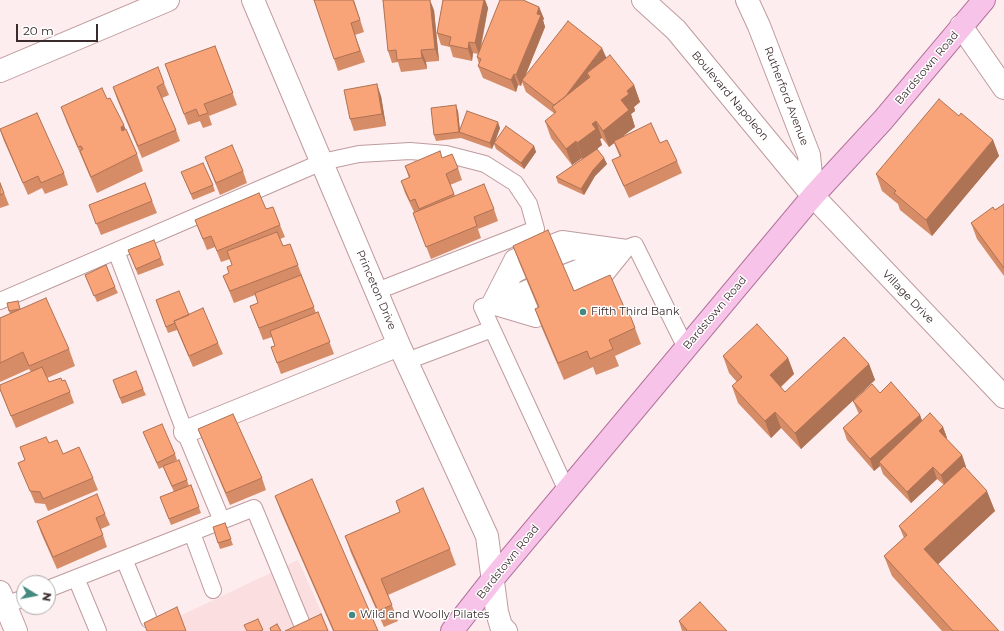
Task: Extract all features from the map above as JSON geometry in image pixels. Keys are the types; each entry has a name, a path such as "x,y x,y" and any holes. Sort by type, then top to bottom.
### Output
{"main road":[{"name":"Bardstown Road","path":"452,631 492,580 813,196 883,120 984,0"}],"street":[{"path":"0,71 168,0"},
{"name":"Princeton Drive","path":"253,0 403,353 487,536 497,612 501,626 506,631"},
{"name":"Boulevard Napoleon","path":"643,0 676,30 813,196"},
{"name":"Rutherford Avenue","path":"747,0 759,26 808,155 813,196"},
{"path":"961,26 1004,88"},
{"name":"Village Drive","path":"813,196 1004,397"},
{"path":"185,432 403,353"},
{"path":"10,598 16,631"}],"lane":[{"path":"0,301 322,162 359,154 410,151 446,154 485,164 514,183 529,204 536,229 377,291"},
{"path":"567,491 492,329 486,306 513,258 562,239 627,248"},
{"path":"568,279 579,283 627,248 635,245 686,348"},
{"path":"558,257 571,252 627,248"},
{"path":"578,302 586,298 627,248"},
{"path":"116,251 185,432 222,521"},
{"path":"486,306 516,274 522,271"},
{"path":"486,306 533,294"},
{"path":"486,306 536,319 542,316"},
{"path":"403,353 492,329"},
{"path":"56,586 254,508 304,629"},
{"path":"192,533 213,590"},
{"path":"124,559 149,620"},
{"path":"76,578 98,631"}],"shaded area":[{"path":"298,560 330,631 148,631"}],"building":[{"path":"314,0 353,0 360,20 351,23 360,51 334,59"},
{"path":"383,0 430,0 435,49 421,50 422,58 397,60 396,50 388,51"},
{"path":"443,0 484,0 475,43 469,42 468,49 449,45 451,37 437,33"},
{"path":"500,0 523,0 539,7 537,14 541,15 516,75 514,74 511,80 478,66 481,59 477,57"},
{"path":"568,21 602,48 565,97 554,105 522,80"},
{"path":"215,46 233,93 204,104 208,113 199,116 196,109 184,114 165,64"},
{"path":"610,55 634,85 627,91 629,94 621,100 629,110 603,131 596,121 592,124 596,129 566,149 545,121 556,112 552,107 590,77 587,73"},
{"path":"158,67 164,83 157,87 176,130 138,146 113,87"},
{"path":"377,84 382,114 350,119 344,90"},
{"path":"102,88 107,99 110,98 124,125 121,127 122,131 126,129 137,154 91,177 80,151 83,149 81,146 78,147 61,107"},
{"path":"939,99 959,116 961,113 993,140 926,220 894,193 896,191 876,174"},
{"path":"456,105 459,132 434,135 431,108"},
{"path":"467,111 498,122 490,143 459,132"},
{"path":"37,113 64,173 41,183 38,176 23,183 0,129"},
{"path":"651,123 660,143 667,140 677,161 624,186 612,160 621,156 614,141"},
{"path":"506,126 534,146 521,163 494,143"},
{"path":"232,145 243,171 216,183 205,157"},
{"path":"597,149 604,158 593,170 581,189 556,177"},
{"path":"440,151 442,158 452,154 458,168 446,174 454,194 419,209 415,199 410,201 401,181 410,177 405,166"},
{"path":"203,163 213,185 191,194 181,172"},
{"path":"0,183 4,193 0,195"},
{"path":"145,183 152,201 96,224 89,205"},
{"path":"484,184 494,209 474,217 477,226 426,247 413,213"},
{"path":"259,193 266,209 273,207 280,225 217,251 211,236 203,239 195,220"},
{"path":"1004,204 1004,268 971,223 993,207 995,210"},
{"name":"Fifth Third Bank","path":"548,230 574,291 610,275 628,316 630,315 635,328 609,340 613,349 590,359 587,351 558,363 535,309 539,307 513,246"},
{"path":"277,232 283,246 290,244 298,265 230,291 223,276 229,273 227,267 232,265 227,251"},
{"path":"154,240 161,258 136,269 128,250"},
{"path":"106,265 115,287 94,296 85,275"},
{"path":"301,275 314,307 259,328 250,306 258,303 255,293"},
{"path":"179,291 189,315 174,321 175,323 166,327 156,300"},
{"path":"46,298 69,349 29,366 23,352 0,363 0,318"},
{"path":"18,301 20,309 9,311 7,303"},
{"path":"203,308 218,343 189,356 174,321"},
{"path":"318,312 330,342 277,363 271,347 275,346 270,331"},
{"path":"757,324 788,358 770,375 785,392 844,337 869,364 795,433 775,412 765,421 732,386 742,377 723,356"},
{"path":"42,367 49,382 61,378 62,381 65,380 70,392 11,416 0,389 0,385"},
{"path":"136,371 143,389 120,398 113,380"},
{"path":"891,382 920,415 870,459 843,428 862,411 853,401 872,384 880,393"},
{"path":"930,413 943,427 939,431 962,455 941,475 933,467 907,492 879,462"},
{"path":"233,414 262,478 226,493 198,429"},
{"path":"162,424 175,454 157,463 143,432"},
{"path":"46,437 49,443 57,440 63,454 79,447 93,478 43,499 40,492 30,491 18,463 25,460 20,447"},
{"path":"179,460 187,480 172,486 163,466"},
{"path":"964,466 987,491 924,549 999,631 953,631 884,556 907,535 899,526"},
{"path":"312,479 378,631 334,631 275,496"},
{"path":"191,485 199,507 169,519 160,497"},
{"path":"423,488 450,549 381,579 392,605 378,611 345,536 400,512 396,501"},
{"path":"97,494 105,514 96,518 103,535 53,557 37,521"},
{"path":"225,523 231,539 218,543 213,527"},
{"path":"700,602 727,631 686,631 687,630 679,621"},
{"path":"177,607 186,631 147,631 144,623"},
{"path":"321,614 328,631 285,631"},
{"path":"258,619 263,630 247,631 244,625"},
{"path":"277,624 281,631 271,631 270,628"}],"place":[{"name":"Fifth Third Bank","path":"583,312"},
{"name":"Wild and Woolly Pilates","path":"352,615"}]}
